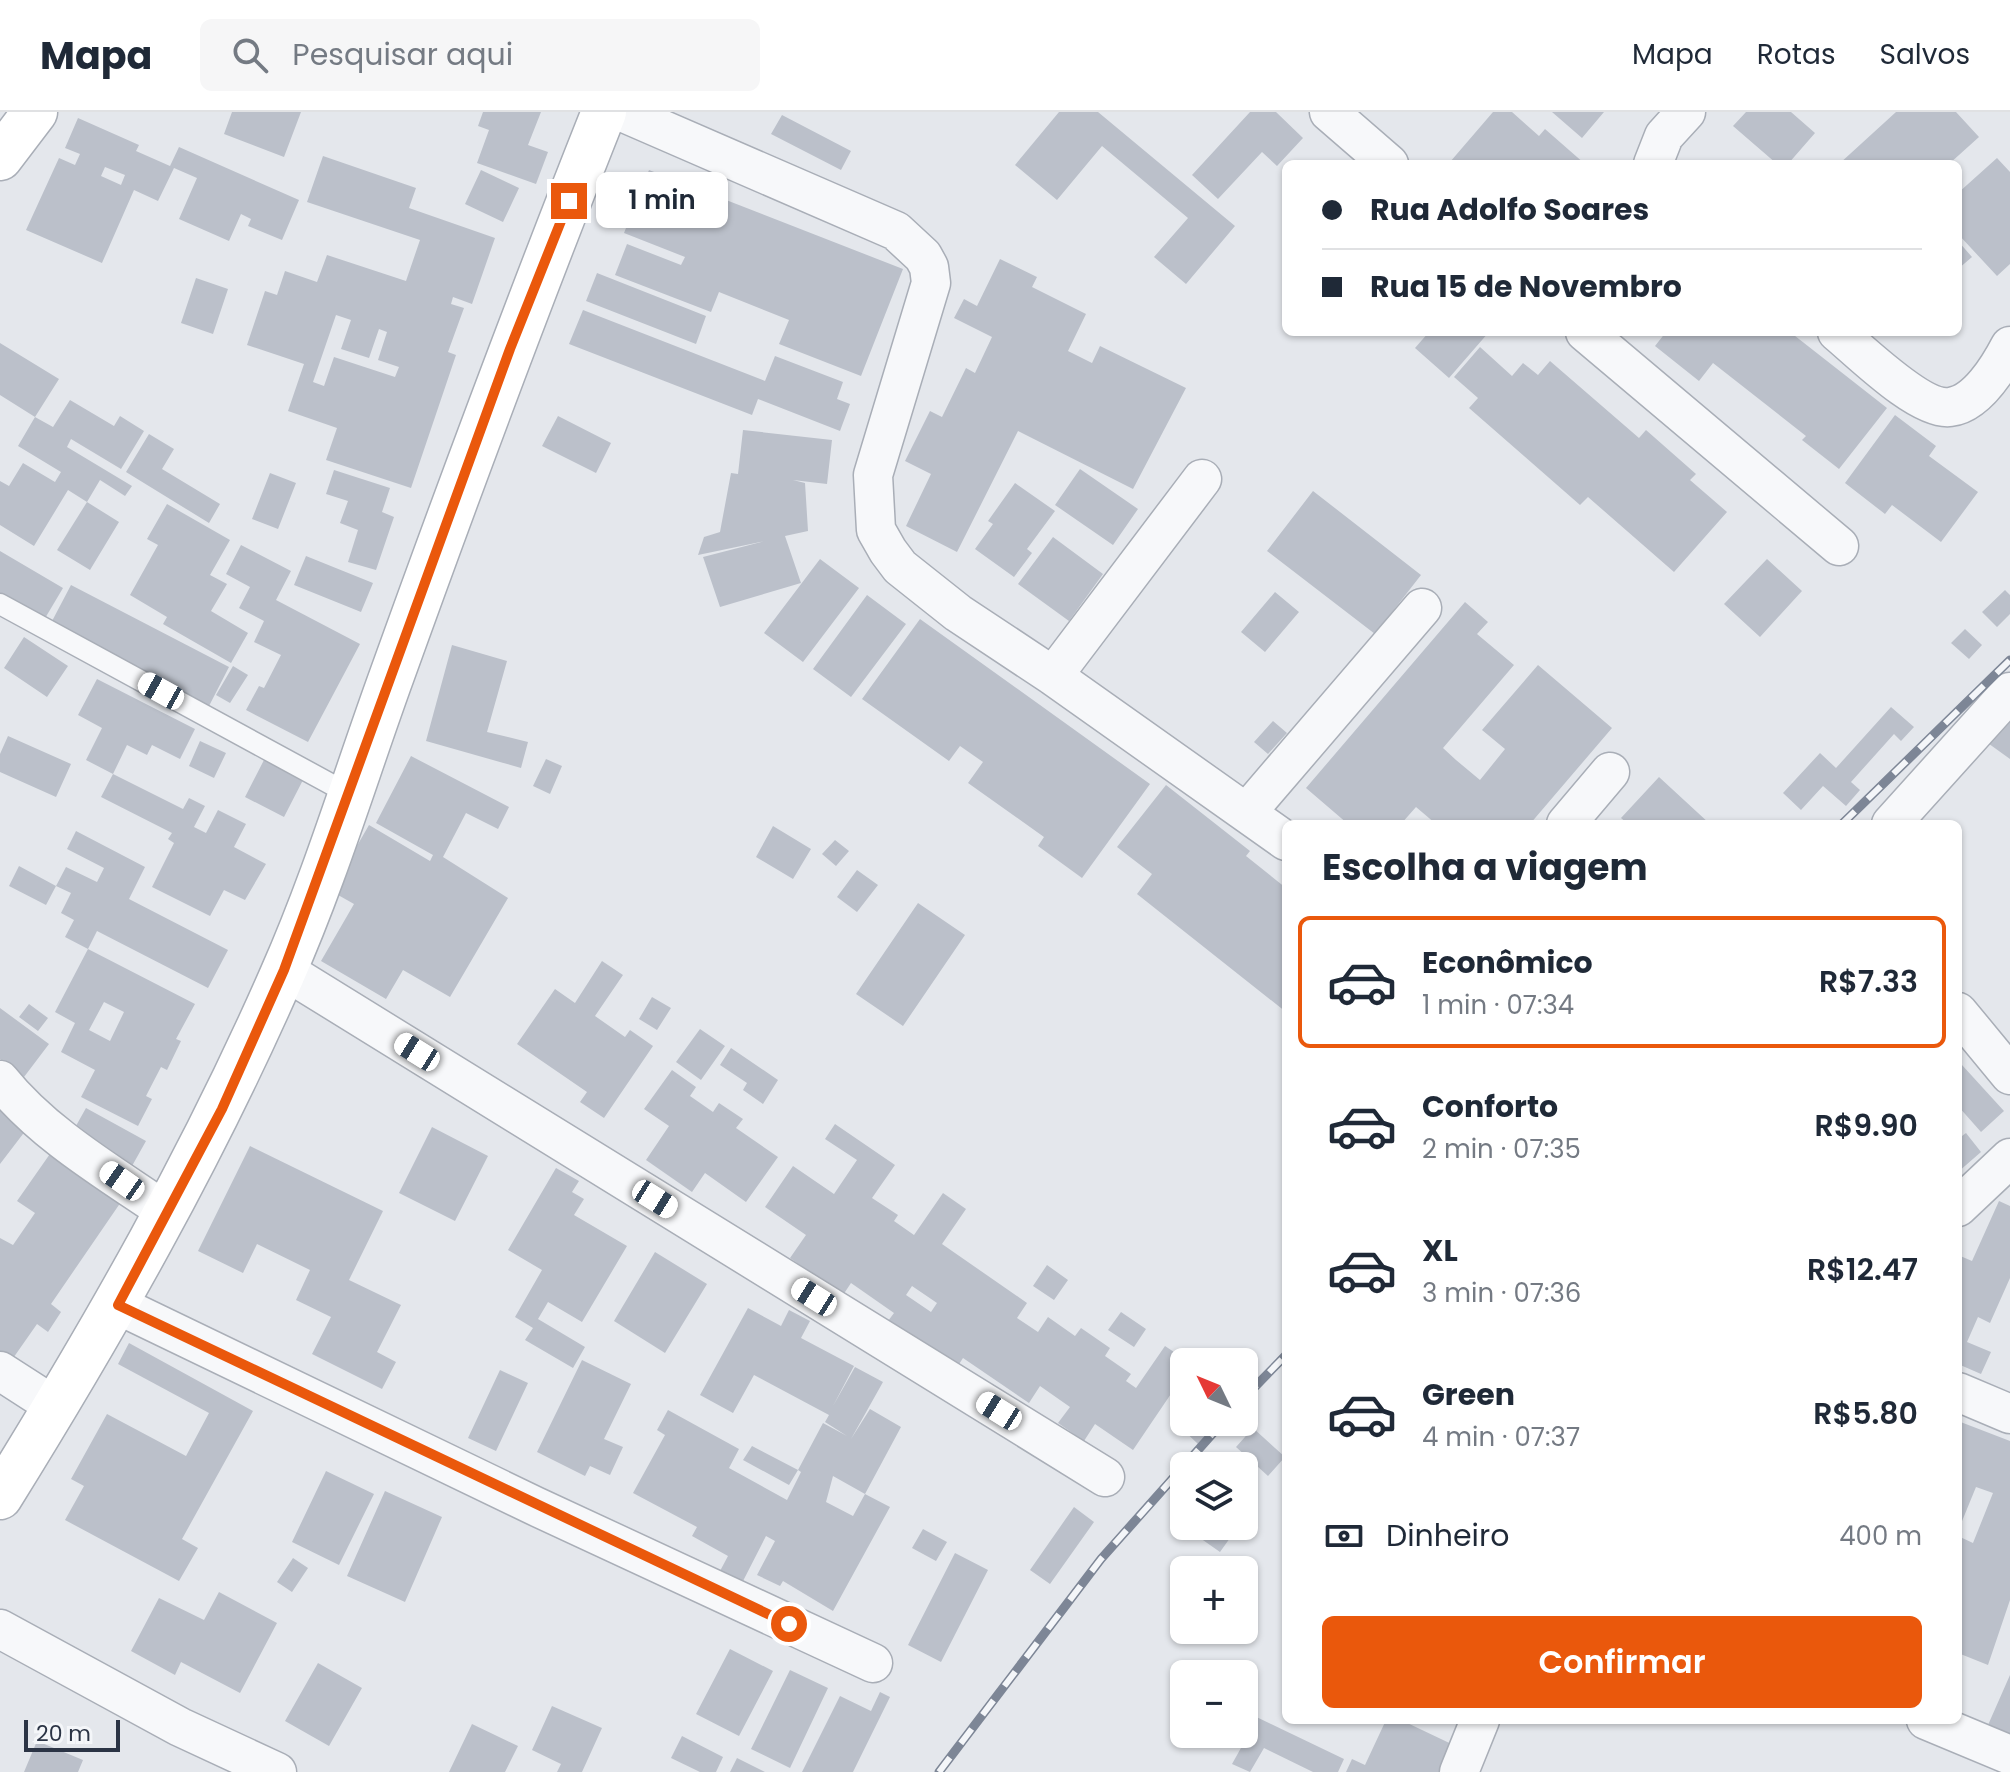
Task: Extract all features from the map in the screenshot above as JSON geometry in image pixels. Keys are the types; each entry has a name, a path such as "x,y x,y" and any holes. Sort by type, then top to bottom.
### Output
{"main road":[{"path":"0,158 35,112"},
{"path":"0,1497 118,1305 168,1213 222,1109 284,970 510,349 604,112"}],"street":[{"path":"622,112 876,222 916,247 929,267 931,283 873,475 876,530 900,567 924,588 1282,838"},
{"path":"1329,112 1384,160"},
{"path":"1653,160 1664,136 1686,112"},
{"path":"1590,336 1839,546"},
{"path":"1842,336 1914,393 1935,404 1950,407 1977,391 2010,346"},
{"path":"1053,676 1202,479"},
{"path":"1247,812 1422,608"},
{"path":"1895,820 2010,692"},
{"path":"1569,820 1610,772"},
{"path":"284,970 1105,1477"},
{"path":"1962,1017 2010,1075"},
{"path":"0,1080 21,1103 76,1149 168,1213"},
{"path":"1962,1203 2010,1158"},
{"path":"118,1305 521,1499 873,1663"},
{"path":"0,1371 56,1407"},
{"path":"1962,1394 2010,1414"},
{"path":"0,1629 129,1701 277,1772"},
{"path":"1459,1772 1478,1724"},
{"path":"1936,1724 2010,1755"}],"lane":[{"path":"0,604 349,794"}],"building":[{"path":"232,112 301,112 284,157 224,134"},
{"path":"483,112 541,112 528,145 548,152 536,184 477,163 489,130 478,126"},
{"path":"1059,112 1098,112 1235,226 1186,284 1154,257 1188,218 1102,146 1057,200 1015,165"},
{"path":"1250,112 1276,112 1303,138 1277,166 1262,152 1218,199 1192,175"},
{"path":"1493,112 1512,112 1539,136 1545,129 1580,160 1452,160"},
{"path":"1552,112 1604,112 1582,138"},
{"path":"1746,112 1791,112 1815,133 1791,160 1772,160 1733,126"},
{"path":"1896,112 1956,112 1979,137 1953,160 1843,160"},
{"path":"782,115 851,151 841,170 771,134"},
{"path":"78,118 139,145 136,151 170,166 179,147 299,200 282,240 248,226 251,219 241,214 229,241 179,219 197,178 174,168 158,201 134,190 102,263 26,230 59,158 75,165 80,154 65,148","holes":["105,167 125,175 121,185 101,176"]},
{"path":"323,156 416,188 409,208 495,238 472,304 453,297 451,304 464,308 448,352 456,355 411,488 326,460 337,428 288,411 304,364 247,345 265,291 277,295 285,271 317,282 327,255 406,281 420,240 307,202","holes":["336,315 351,320 341,349 369,358 379,329 387,332 378,360 399,367 395,377 334,357 324,386 313,382"]},
{"path":"1997,158 2010,172 2010,264 1997,276 1962,238 1962,189"},
{"path":"481,170 519,188 503,222 465,204"},
{"path":"649,170 903,269 861,376 779,344 789,320 719,292 711,312 615,275 627,244 681,265 685,257 624,233"},
{"path":"1962,246 1972,257 1962,266"},
{"path":"1000,259 1037,277 1032,287 1086,314 1068,351 1092,363 1100,346 1186,388 1133,489 1018,431 957,552 906,526 931,474 905,461 930,411 942,417 966,368 975,373 992,337 954,318 964,299 977,306"},
{"path":"597,273 706,316 696,344 586,301"},
{"path":"196,278 228,289 213,334 181,323"},
{"path":"583,310 765,381 775,356 843,382 837,399 850,404 840,431 758,399 752,415 569,344"},
{"path":"1426,336 1486,336 1449,378 1415,348"},
{"path":"1663,336 1795,336 1887,408 1839,469 1802,440 1806,436 1713,363 1699,381 1655,346"},
{"path":"0,343 59,379 35,417 0,395"},
{"path":"1480,347 1512,376 1523,363 1538,375 1550,361 1639,438 1646,430 1696,474 1690,480 1727,512 1674,572 1588,497 1580,505 1469,408 1478,398 1454,377"},
{"path":"70,400 114,426 120,416 144,431 121,469 71,439 67,447 132,486 125,496 100,480 87,502 68,490 34,546 0,525 0,481 9,486 23,463 55,482 61,472 18,446 35,417 53,427"},
{"path":"1895,415 1936,446 1929,456 1978,492 1941,542 1892,505 1885,514 1845,483"},
{"path":"558,416 611,443 596,473 542,446"},
{"path":"743,430 832,440 827,484 793,480 805,483 808,531 785,536 801,583 720,607 703,557 765,541 698,555 704,537 720,532 731,473 738,474"},
{"path":"149,434 174,449 162,469 220,504 209,523 126,472"},
{"path":"1080,469 1138,509 1113,545 1055,505"},
{"path":"334,470 390,488 382,512 394,517 376,570 348,562 358,530 340,523 348,501 326,494"},
{"path":"270,473 296,483 278,529 252,519"},
{"path":"1015,483 1055,511 1027,549 1032,553 1014,577 975,549 993,524 988,521"},
{"path":"1313,491 1421,575 1375,634 1267,551"},
{"path":"87,502 119,522 90,570 57,550"},
{"path":"167,504 230,540 210,575 227,584 211,611 248,633 231,663 163,624 167,617 130,595 158,545 147,539"},
{"path":"1053,537 1103,574 1069,621 1018,584"},
{"path":"241,545 291,571 276,600 360,644 308,742 246,710 259,686 264,688 281,655 254,642 264,621 239,608 250,587 226,574"},
{"path":"0,551 63,588 44,620 0,595"},
{"path":"306,556 373,583 361,612 294,585"},
{"path":"820,559 859,588 803,662 764,633"},
{"path":"1767,559 1802,591 1760,637 1724,604"},
{"path":"71,585 229,667 209,706 51,623"},
{"path":"2005,590 2010,595 2010,614 1997,627 1982,612"},
{"path":"1275,592 1299,612 1265,652 1241,632"},
{"path":"867,595 906,624 851,697 813,669"},
{"path":"1465,602 1488,622 1477,634 1514,665 1443,748 1456,760 1480,780 1505,749 1482,730 1538,665 1612,728 1533,820 1431,820 1416,807 1405,820 1343,820 1306,788"},
{"path":"920,619 1150,784 1082,878 1038,846 1044,837 968,783 983,762 960,746 949,761 862,699"},
{"path":"1965,629 1982,645 1969,659 1951,643"},
{"path":"24,637 68,666 47,697 4,668"},
{"path":"452,645 507,661 487,732 528,742 521,768 426,741"},
{"path":"233,666 248,675 230,703 216,695"},
{"path":"97,679 195,729 180,759 152,745 147,755 127,745 113,774 86,760 102,728 78,715"},
{"path":"1891,707 1914,727 1901,741 1894,734 1851,782 1860,790 1846,806 1823,786 1801,810 1783,793 1820,753 1836,768"},
{"path":"2010,707 2010,759 1985,741"},
{"path":"1273,721 1287,733 1268,754 1254,742"},
{"path":"8,736 71,764 56,797 0,772 0,754"},
{"path":"200,741 226,753 214,778 189,766"},
{"path":"411,756 509,807 498,829 466,813 443,857 508,898 450,997 403,970 386,999 321,961 354,904 331,891 369,825 430,861 433,855 376,823"},
{"path":"546,759 562,766 550,794 533,786"},
{"path":"264,760 303,780 284,817 245,797"},
{"path":"113,774 183,809 189,798 205,806 194,827 206,833 218,810 246,824 234,847 266,864 245,900 224,890 210,916 152,887 174,843 168,839 172,833 101,797"},
{"path":"1659,777 1706,820 1623,820 1621,818"},
{"path":"1166,785 1250,851 1246,856 1282,885 1282,1009 1137,894 1152,874 1117,847"},
{"path":"773,826 811,849 793,879 756,857"},
{"path":"76,831 145,867 129,899 228,950 208,988 97,931 88,949 65,937 74,920 61,913 71,893 56,886 66,867 97,882 104,868 67,849"},
{"path":"835,840 849,851 836,866 822,854"},
{"path":"19,866 56,886 46,905 9,886"},
{"path":"857,870 878,885 857,912 837,897"},
{"path":"918,903 965,935 903,1026 856,994"},
{"path":"88,949 195,1004 176,1039 181,1041 167,1070 161,1067 146,1096 152,1099 138,1126 81,1097 95,1070 61,1052 75,1023 55,1012","holes":["104,1002 124,1012 110,1041 89,1030"]},
{"path":"602,961 623,975 595,1016 625,1037 630,1030 653,1046 604,1118 580,1102 587,1092 517,1044 555,989 575,1003"},
{"path":"652,997 671,1008 657,1030 639,1019"},
{"path":"29,1004 48,1018 38,1031 19,1017"},
{"path":"0,1008 49,1044 24,1077 0,1059"},
{"path":"700,1029 725,1046 701,1080 676,1062"},
{"path":"731,1048 778,1080 763,1104 743,1090 747,1083 720,1065"},
{"path":"1962,1065 2004,1111 1981,1132 1962,1111"},
{"path":"672,1070 696,1087 690,1096 713,1112 719,1103 743,1119 736,1128 778,1157 746,1202 705,1173 692,1192 646,1160 669,1126 644,1109"},
{"path":"86,1108 146,1141 132,1166 72,1133"},
{"path":"0,1110 26,1130 0,1164"},
{"path":"835,1124 895,1165 872,1198 898,1215 894,1221 914,1235 943,1193 966,1209 942,1244 1027,1303 1017,1318 1038,1332 1048,1317 1075,1336 1081,1328 1110,1348 1105,1356 1131,1374 1126,1381 1136,1388 1165,1346 1170,1349 1170,1395 1133,1450 1095,1424 1084,1441 1058,1423 1070,1407 1040,1386 1029,1403 963,1358 954,1372 885,1325 894,1313 851,1283 843,1295 790,1258 806,1235 765,1207 793,1166 834,1194 857,1160 825,1139","holes":["912,1286 937,1303 931,1312 906,1295"]},
{"path":"432,1127 488,1156 455,1221 399,1193"},
{"path":"1966,1133 1981,1152 1962,1169 1962,1136"},
{"path":"250,1146 383,1211 349,1280 401,1305 377,1352 396,1362 382,1389 312,1354 331,1317 296,1300 310,1270 257,1244 243,1273 198,1251"},
{"path":"52,1151 123,1199 51,1304 61,1312 48,1332 37,1324 9,1364 0,1358 0,1238 13,1245 35,1213 17,1201"},
{"path":"556,1168 579,1181 572,1192 584,1199 574,1215 627,1246 582,1322 548,1302 538,1319 585,1347 573,1368 525,1340 533,1328 515,1317 542,1270 508,1250"},
{"path":"1999,1201 2010,1206 2010,1278 1990,1323 1978,1317 1967,1342 1991,1352 1981,1374 1962,1366 1962,1257 1972,1261"},
{"path":"655,1252 707,1284 665,1353 614,1321"},
{"path":"1047,1265 1068,1280 1054,1300 1033,1286"},
{"path":"748,1308 781,1326 789,1310 810,1321 801,1338 854,1366 833,1406 855,1367 883,1382 851,1439 870,1409 901,1427 865,1494 890,1507 833,1611 783,1581 780,1586 757,1575 775,1541 766,1536 742,1583 720,1571 728,1556 692,1536 697,1527 633,1493 665,1435 657,1430 668,1410 739,1449 729,1468 787,1500 801,1472 798,1470 823,1423 847,1436 825,1422 829,1415 754,1375 733,1413 700,1395","holes":["833,1476 865,1494 853,1516 826,1502"]},
{"path":"1121,1312 1146,1329 1134,1347 1108,1330"},
{"path":"129,1343 253,1411 182,1539 198,1548 179,1581 65,1520 84,1486 71,1479 107,1414 186,1456 209,1413 118,1364"},
{"path":"582,1360 631,1384 604,1439 623,1447 610,1475 590,1466 585,1476 537,1452"},
{"path":"500,1370 528,1383 496,1451 468,1438"},
{"path":"1962,1423 2010,1441 2010,1600 1988,1665 1962,1655 1962,1538 1973,1543 1993,1493 1976,1487 1962,1521"},
{"path":"1258,1433 1282,1454 1282,1460 1268,1476 1258,1467 1258,1452 1242,1452 1236,1447 1246,1436 1258,1436"},
{"path":"1190,1436 1205,1436 1198,1444"},
{"path":"752,1446 798,1470 789,1485 743,1460"},
{"path":"326,1471 374,1494 339,1565 292,1542"},
{"path":"385,1491 442,1517 405,1602 347,1576"},
{"path":"1074,1507 1094,1522 1050,1584 1030,1570"},
{"path":"923,1529 947,1542 936,1561 912,1548"},
{"path":"1203,1540 1229,1540 1220,1552"},
{"path":"955,1553 988,1570 941,1662 908,1645"},
{"path":"293,1558 308,1568 292,1592 277,1582"},
{"path":"219,1592 277,1623 240,1693 181,1662 175,1675 131,1651 159,1598 204,1620"},
{"path":"730,1649 773,1671 739,1736 696,1714"},
{"path":"318,1663 362,1688 329,1746 285,1721"},
{"path":"790,1670 828,1688 790,1768 751,1749"},
{"path":"2010,1675 2010,1734 1988,1725"},
{"path":"880,1692 890,1697 853,1772 802,1772 840,1696 871,1711"},
{"path":"552,1706 602,1728 582,1772 557,1772 561,1764 532,1750"},
{"path":"1258,1718 1344,1759 1338,1772 1313,1772 1264,1748 1250,1772 1232,1764 1241,1748 1258,1748"},
{"path":"472,1724 518,1746 505,1772 449,1772"},
{"path":"1384,1724 1409,1724 1462,1749 1452,1772 1346,1772 1352,1759 1365,1765"},
{"path":"682,1736 723,1757 716,1772 700,1772 671,1758"},
{"path":"37,1741 83,1760 78,1772 24,1772"},
{"path":"737,1758 765,1772 730,1772"}],"railway":[{"path":"1846,820 2010,660"},
{"path":"1258,1384 1282,1359"},
{"path":"939,1772 1101,1559 1211,1436"}],"route":[{"path":"569,201 510,349 284,970 222,1109 118,1305 535,1506 789,1624"}]}
